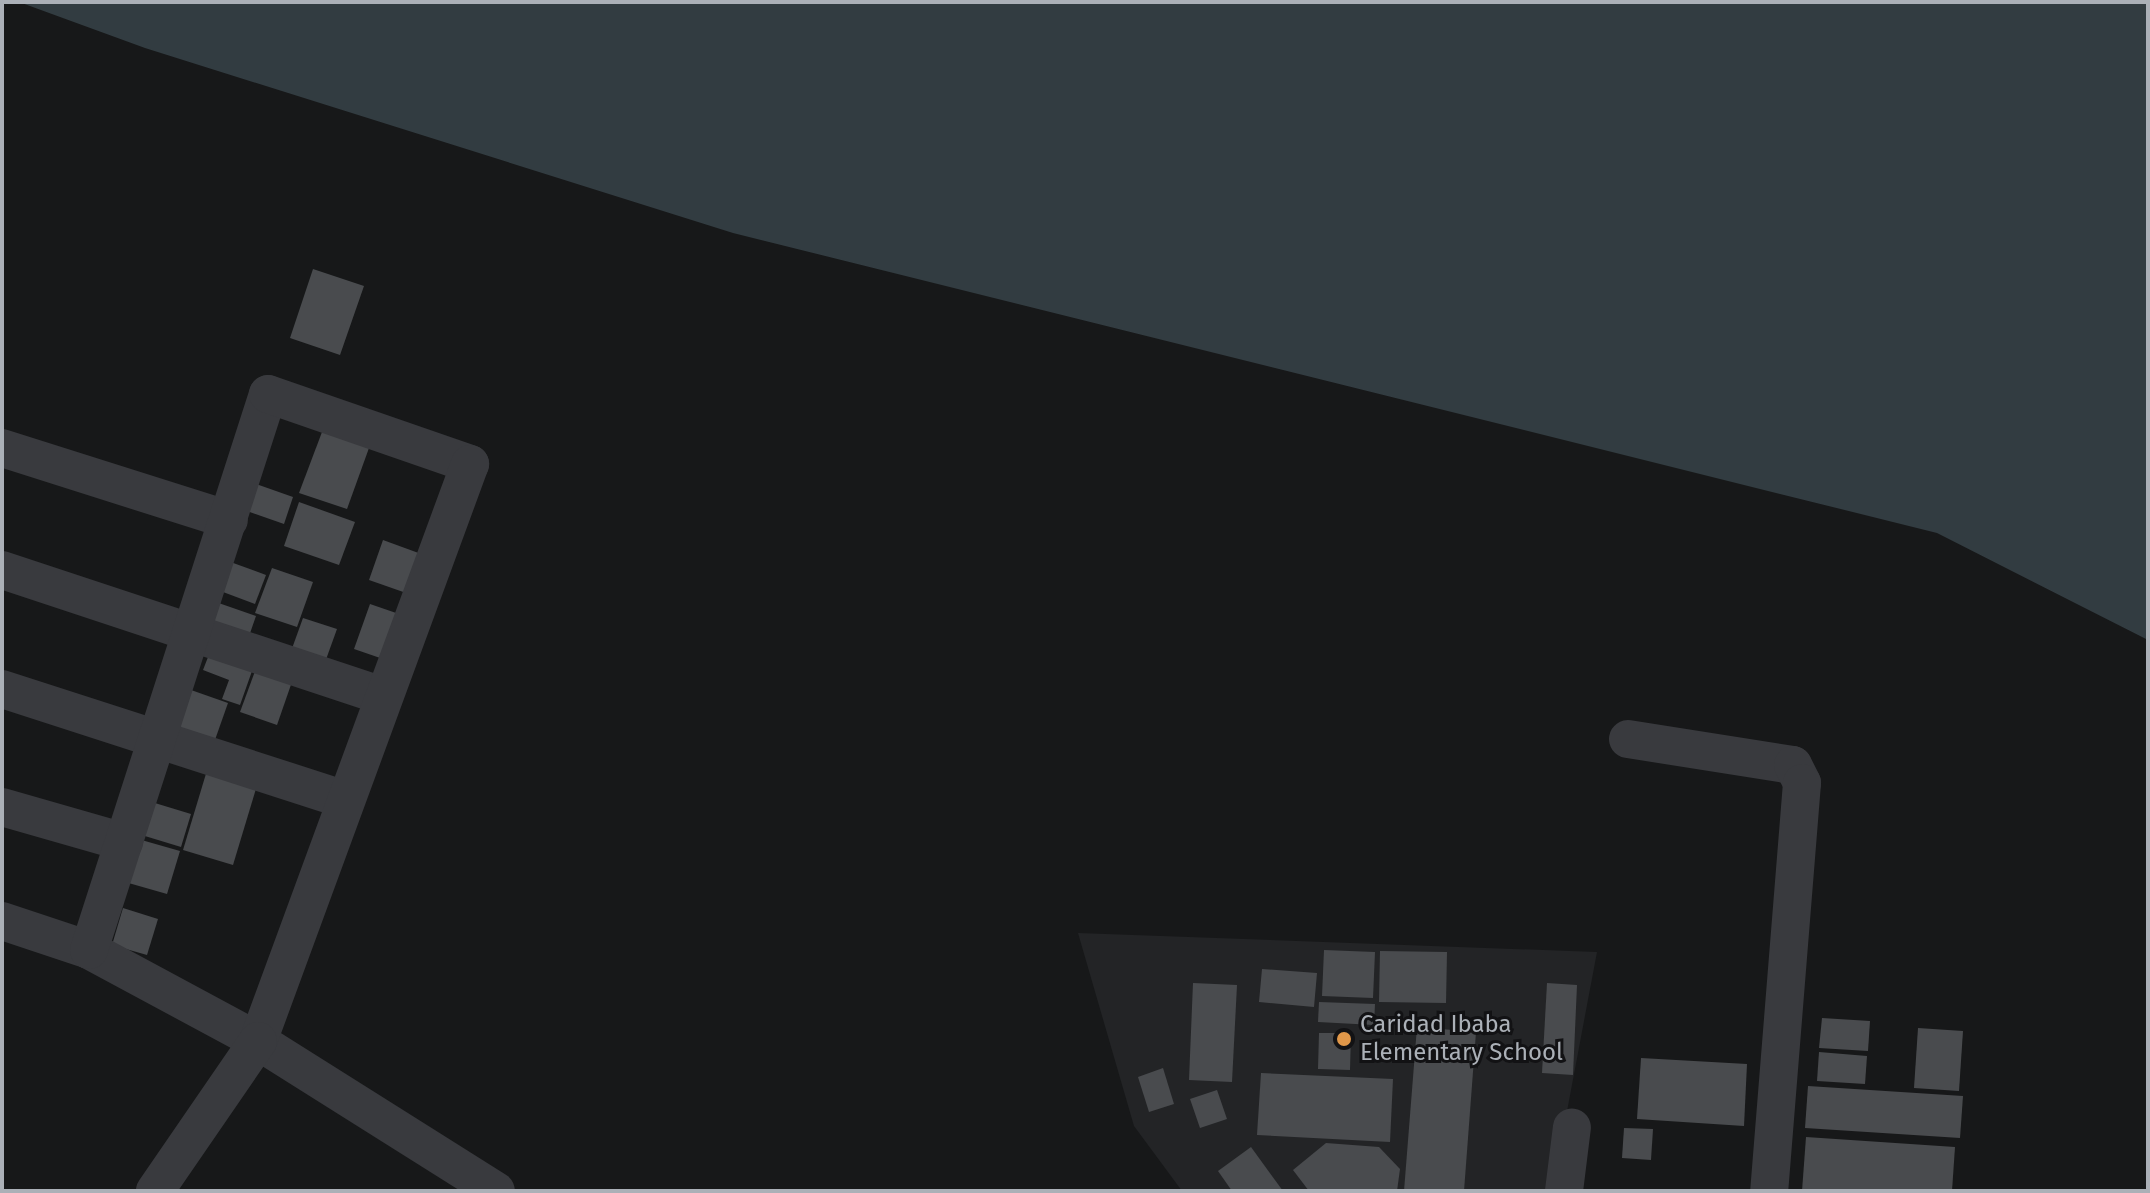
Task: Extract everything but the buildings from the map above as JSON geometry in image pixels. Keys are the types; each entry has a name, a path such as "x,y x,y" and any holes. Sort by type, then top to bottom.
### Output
{"street":[{"path":"89,950 268,394 470,464 343,799 258,1041 155,1191"},
{"path":"2,448 229,520"},
{"path":"2,570 193,630 384,696"},
{"path":"2,689 343,799"},
{"path":"1628,739 1793,765 1802,783 1769,1191"},
{"path":"2,807 124,842"},
{"path":"2,921 89,950 258,1041 496,1191"},
{"path":"1564,1191 1572,1127"}],"shaded area":[{"path":"19,2 2148,2 2148,640 1937,533 733,233 145,48"},
{"name":"Caridad Ibaba Elementary School","path":"1078,933 1597,952 1552,1191 1182,1191 1134,1126"}],"place":[{"name":"Caridad Ibaba Elementary School","path":"1344,1039"}]}
